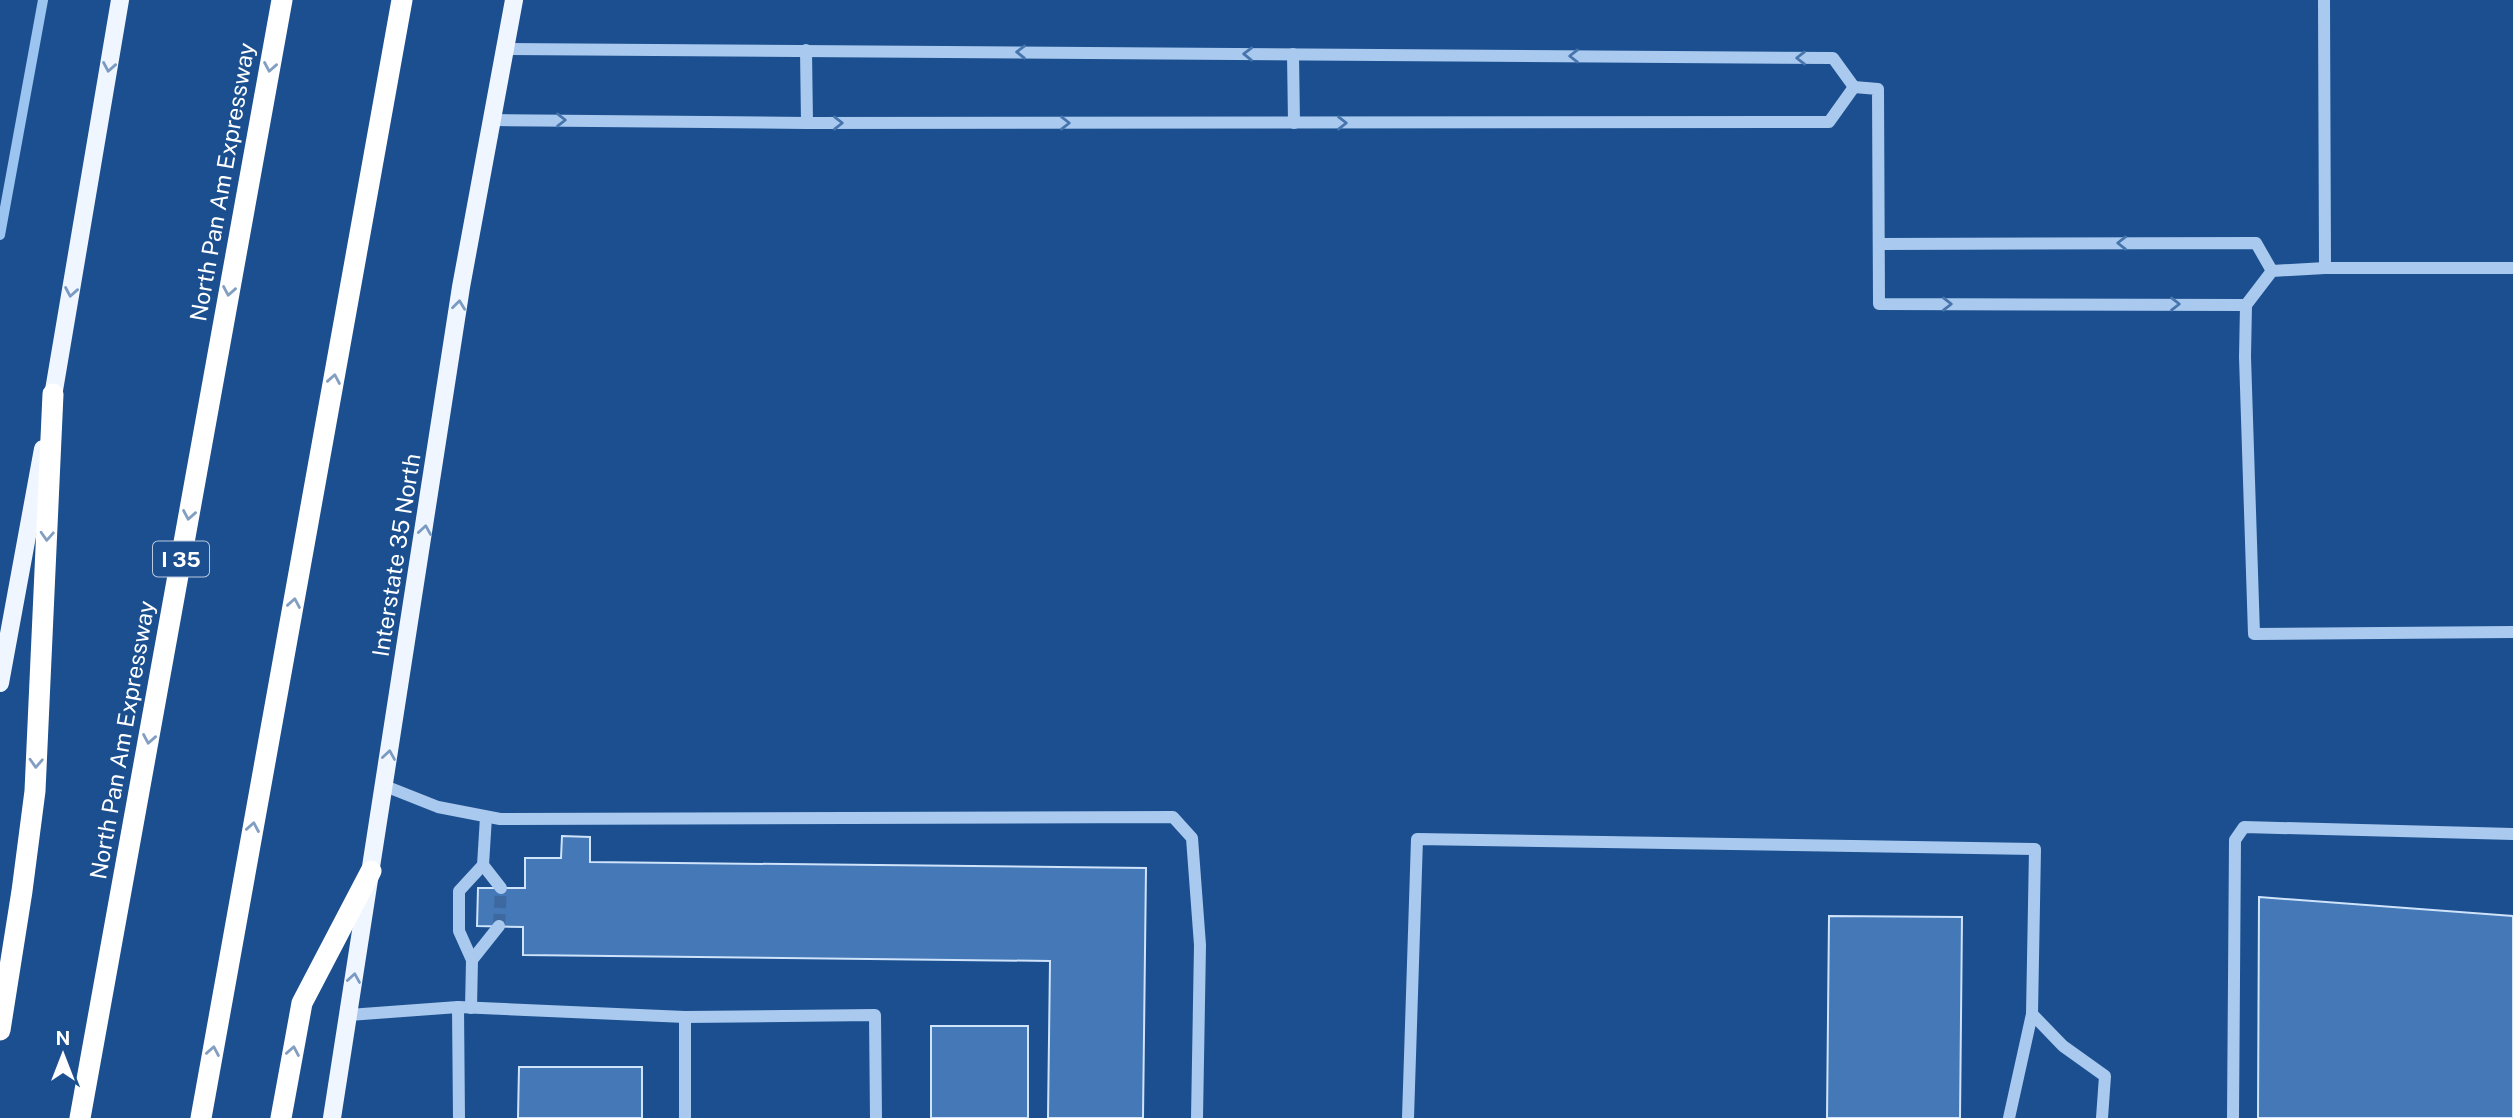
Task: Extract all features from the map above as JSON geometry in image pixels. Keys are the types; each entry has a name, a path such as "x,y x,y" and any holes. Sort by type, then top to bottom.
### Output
{"highway":[{"name":"North Pan Am Expressway","path":"80,1118 282,0"},
{"path":"201,1118 402,0"},
{"path":"0,1030 35,791 53,394"},
{"path":"281,1118 302,1003 371,871"}],"main road":[{"path":"0,683 53,394 120,0"},
{"name":"Interstate 35 North","path":"332,1118 461,287 514,0"}],"lane":[{"path":"2325,0 2325,268"},
{"path":"505,49 1833,58 1854,88"},
{"path":"806,50 807,123"},
{"path":"1293,54 1294,123"},
{"path":"493,120 807,123 1829,122 1854,88"},
{"path":"1854,88 1878,89 1879,304 2246,304"},
{"path":"1880,244 2256,243 2272,271"},
{"path":"2513,268 2325,268 2272,271 2246,304 2245,357 2254,634 2513,632"},
{"path":"385,786 438,807 500,819 1173,817 1192,838 1199,945 1197,1118"},
{"path":"472,960 459,931 459,891 483,865 486,817"},
{"path":"2233,1118 2235,840 2244,827 2513,834"},
{"path":"1408,1118 1417,839 2035,849 2032,1014 2009,1118"},
{"path":"483,865 500,888"},
{"path":"459,1118 464,1007 472,960 499,926"},
{"path":"349,1014 464,1007 685,1017 875,1015 876,1118"},
{"path":"2032,1014 2063,1046 2105,1076 2102,1118"},
{"path":"685,1017 685,1118"}],"building":[{"path":"562,836 590,837 590,862 1146,868 1143,1118 1048,1118 1050,961 523,955 523,927 477,926 478,888 525,888 525,858 561,858"},
{"path":"2259,897 2513,916 2513,1118 2258,1118"},
{"path":"1829,916 1962,917 1960,1118 1827,1118"},
{"path":"931,1026 1028,1026 1028,1118 931,1118"},
{"path":"519,1067 642,1067 642,1118 518,1118"}],"waterway":[{"path":"0,235 43,0"}],"tunnel":[{"path":"499,926 501,888"}]}
